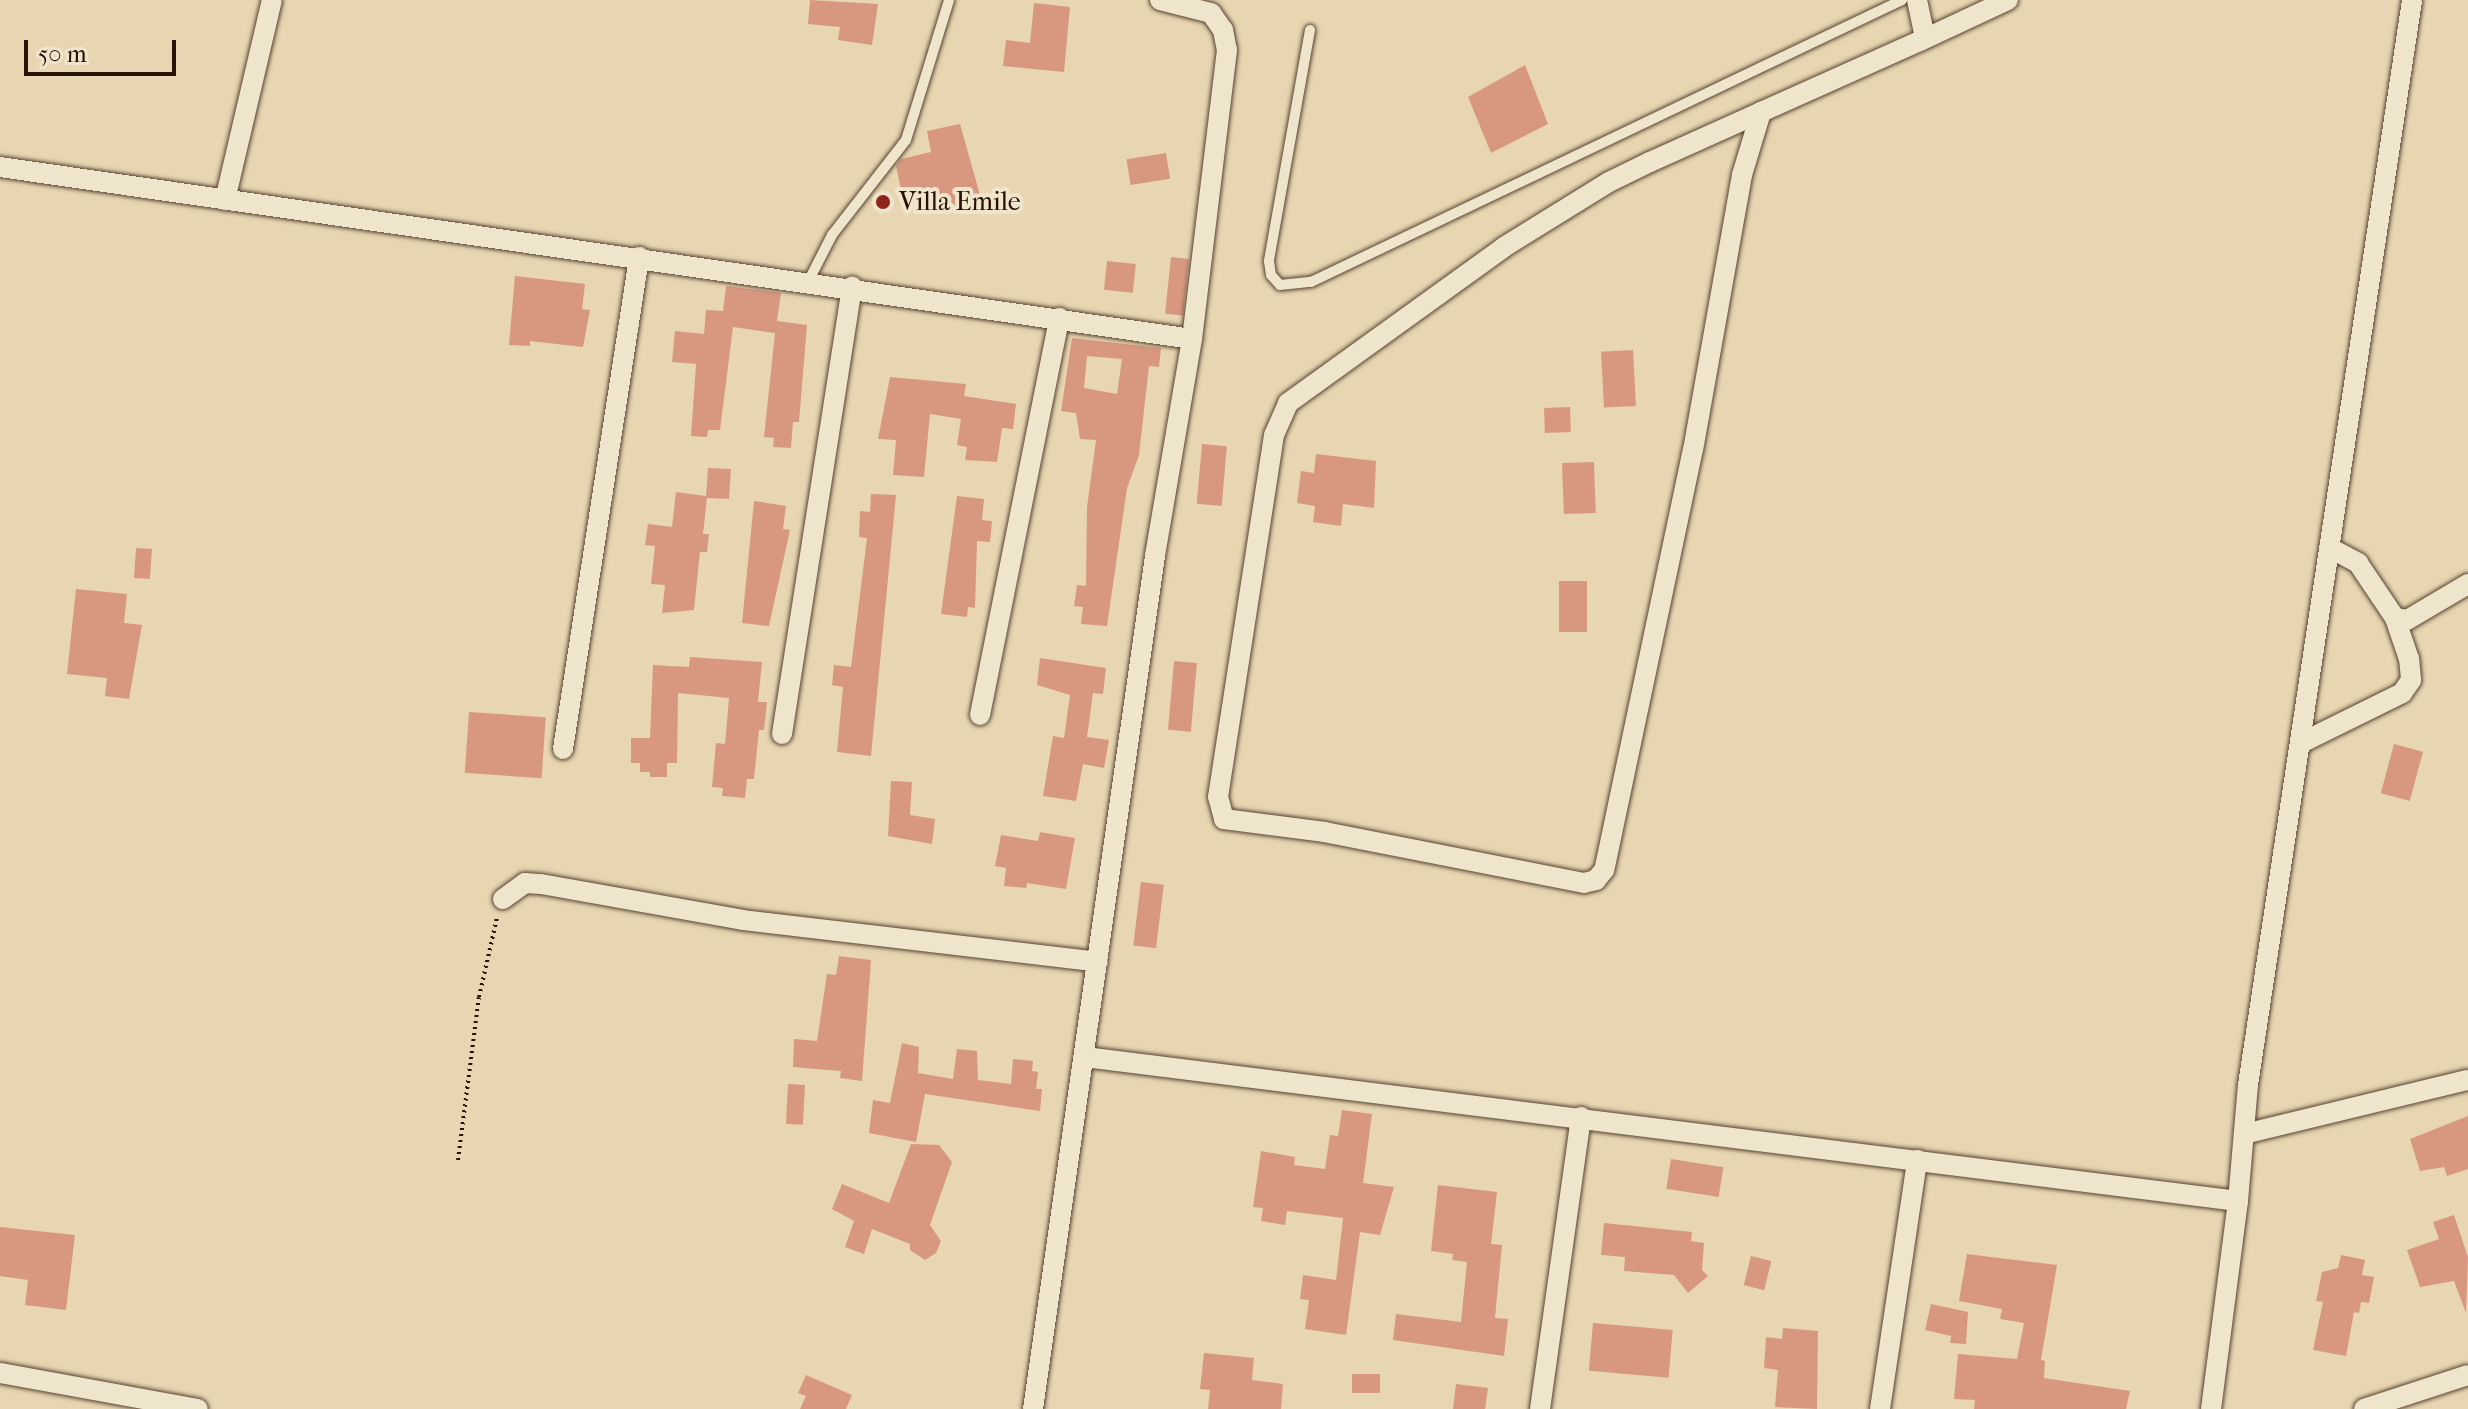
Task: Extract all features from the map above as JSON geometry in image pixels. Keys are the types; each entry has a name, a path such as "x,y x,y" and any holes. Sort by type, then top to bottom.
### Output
{"street":[{"path":"225,200 272,0"},
{"path":"1033,1409 1192,339 1227,50 1211,13 1160,0"},
{"path":"1917,0 1925,38"},
{"path":"1761,112 1742,175 1693,449 1604,870 1596,880 1584,883 1325,832 1224,819 1218,797 1264,498 1274,435 1288,403 1504,247 1609,182 1761,112 2008,0"},
{"path":"2211,1409 2244,1134 2412,0"},
{"path":"0,167 852,286 1192,339"},
{"path":"563,749 639,257"},
{"path":"782,734 852,286"},
{"path":"980,715 1059,318"},
{"path":"2301,743 2402,693 2411,680 2409,659 2395,618 2358,563 2332,549"},
{"path":"2395,618 2407,620 2468,584"},
{"path":"503,899 525,883 541,884 743,920 1098,962"},
{"path":"1085,1057 2238,1201"},
{"path":"2244,1134 2468,1080"},
{"path":"1540,1409 1581,1117"},
{"path":"1880,1409 1917,1160"},
{"path":"0,1373 198,1409"},
{"path":"2364,1409 2468,1375"}],"lane":[{"path":"809,280 832,235 915,122 949,0"},
{"path":"1310,30 1269,261 1271,275 1280,285 1311,282 1902,0"}],"path":[{"path":"458,1160 479,997 503,899"}],"building":[{"path":"810,0 878,4 872,45 838,40 840,27 808,24"},
{"path":"1034,3 1070,7 1064,72 1003,66 1006,40 1030,43"},
{"path":"1525,65 1548,124 1491,153 1468,97"},
{"path":"960,124 982,202 929,211 925,189 902,194 896,166 901,159 931,152 927,131"},
{"path":"1166,153 1170,179 1131,185 1126,159"},
{"path":"1171,257 1189,259 1183,316 1165,314"},
{"path":"1107,261 1136,264 1133,293 1104,290"},
{"path":"515,276 585,284 582,309 590,310 583,347 530,341 530,346 509,345"},
{"path":"726,286 781,293 777,321 807,325 799,422 793,422 791,448 773,447 774,438 764,437 775,333 733,327 720,430 708,430 707,437 691,436 696,364 672,362 675,331 704,334 706,310 723,311"},
{"path":"1072,338 1161,348 1159,367 1149,366 1139,455 1127,488 1107,626 1081,624 1083,607 1074,606 1077,585 1086,586 1087,507 1096,440 1080,439 1076,413 1061,411","holes":["1087,356 1122,359 1117,394 1084,388"]},
{"path":"1633,350 1636,406 1604,408 1601,352"},
{"path":"890,377 966,384 964,396 1016,404 1013,429 1002,428 997,462 965,460 967,447 957,445 961,419 930,414 924,477 893,475 896,440 878,439"},
{"path":"1570,407 1571,432 1545,433 1544,408"},
{"path":"1202,444 1227,446 1222,506 1197,504"},
{"path":"1316,454 1376,461 1374,508 1343,504 1341,526 1313,522 1315,506 1297,503 1301,471 1314,473"},
{"path":"1594,462 1596,513 1564,514 1562,463"},
{"path":"708,468 731,469 729,499 707,498 703,534 709,534 707,552 700,552 694,610 662,613 665,585 651,584 655,546 645,545 648,524 672,527 676,492 706,496"},
{"path":"871,494 896,495 871,756 837,752 843,687 832,685 834,665 851,667 867,538 859,537 860,511 870,512"},
{"path":"957,496 984,499 982,520 992,521 990,542 977,541 975,608 968,607 967,617 941,614"},
{"path":"754,501 786,506 783,529 790,530 769,626 742,623"},
{"path":"136,548 152,549 150,579 134,578"},
{"path":"1559,581 1587,581 1587,632 1559,632"},
{"path":"76,589 127,594 124,623 142,625 129,699 105,696 107,678 67,674"},
{"path":"690,657 762,662 758,702 767,702 764,730 759,730 754,779 747,779 745,798 722,796 723,788 712,787 716,743 725,744 729,698 678,693 677,763 667,763 667,777 650,777 650,772 640,772 640,763 631,763 631,738 650,738 653,665 689,667"},
{"path":"1040,658 1106,668 1103,694 1093,693 1087,737 1109,740 1104,768 1083,764 1076,801 1043,796 1053,736 1064,738 1070,695 1037,685"},
{"path":"1174,661 1197,663 1191,732 1168,730"},
{"path":"469,712 546,717 542,778 465,773"},
{"path":"2394,744 2423,752 2410,801 2381,793"},
{"path":"891,781 912,782 910,815 935,819 932,844 888,836"},
{"path":"1040,832 1075,838 1066,889 1027,883 1026,888 1004,886 1006,868 995,866 1001,835 1038,841"},
{"path":"1141,882 1164,885 1156,948 1133,946"},
{"path":"839,956 871,960 862,1081 840,1078 841,1071 793,1067 794,1039 817,1041 827,974 836,975"},
{"path":"902,1043 919,1047 918,1073 953,1079 957,1049 977,1051 978,1080 1011,1084 1013,1059 1033,1061 1032,1071 1038,1072 1036,1089 1042,1089 1040,1111 925,1094 916,1142 869,1133 873,1100 890,1103"},
{"path":"788,1084 805,1085 803,1125 786,1124"},
{"path":"1342,1110 1372,1114 1363,1183 1394,1187 1380,1235 1360,1232 1346,1335 1305,1329 1309,1300 1300,1299 1303,1275 1336,1280 1343,1218 1287,1211 1285,1225 1261,1221 1263,1208 1253,1207 1261,1151 1295,1157 1294,1165 1325,1169 1330,1135 1338,1136"},
{"path":"2468,1116 2468,1169 2447,1176 2444,1167 2420,1171 2410,1139"},
{"path":"911,1144 939,1145 952,1162 930,1225 941,1241 936,1253 925,1260 910,1250 910,1244 872,1229 864,1254 845,1247 854,1221 832,1209 842,1184 889,1203"},
{"path":"1671,1159 1723,1167 1719,1197 1666,1189"},
{"path":"1438,1185 1497,1192 1491,1244 1502,1245 1495,1318 1508,1319 1504,1356 1393,1340 1396,1314 1461,1322 1467,1262 1452,1260 1453,1254 1431,1251"},
{"path":"2454,1215 2468,1257 2466,1313 2454,1281 2420,1287 2407,1250 2439,1239 2433,1222"},
{"path":"1604,1223 1692,1232 1691,1241 1704,1243 1702,1270 1708,1276 1688,1293 1674,1275 1624,1271 1625,1257 1601,1255"},
{"path":"0,1227 75,1235 66,1310 25,1305 28,1280 0,1276"},
{"path":"1967,1254 2057,1265 2041,1360 2045,1361 2044,1378 2130,1391 2126,1409 1974,1409 1975,1400 1954,1399 1958,1354 2017,1359 2024,1323 2000,1319 2002,1309 1959,1301"},
{"path":"2341,1255 2365,1260 2362,1275 2374,1277 2369,1303 2361,1302 2359,1313 2354,1312 2346,1356 2313,1350 2323,1302 2316,1301 2322,1272 2338,1268"},
{"path":"1751,1256 1771,1261 1764,1290 1744,1285"},
{"path":"1931,1304 1968,1312 1966,1344 1950,1343 1951,1336 1925,1330"},
{"path":"1593,1323 1673,1330 1669,1378 1589,1371"},
{"path":"1783,1328 1818,1331 1817,1409 1775,1407 1778,1370 1764,1368 1766,1337 1782,1339"},
{"path":"1204,1353 1254,1358 1252,1380 1283,1384 1281,1409 1208,1409 1210,1390 1200,1389"},
{"path":"1352,1374 1380,1374 1380,1393 1352,1393"},
{"path":"806,1375 852,1395 846,1409 800,1409 806,1396 798,1393"},
{"path":"1456,1384 1488,1388 1485,1409 1453,1409"}],"place":[{"name":"Villa Emile","path":"883,202"}]}
